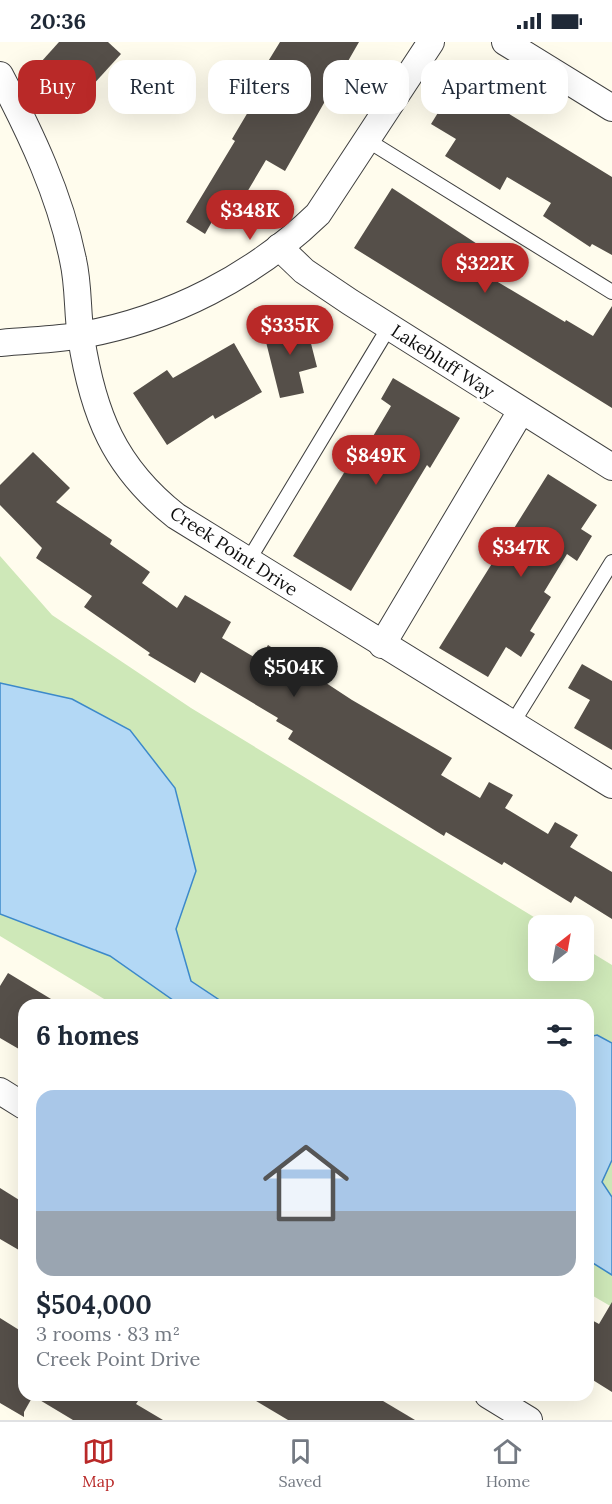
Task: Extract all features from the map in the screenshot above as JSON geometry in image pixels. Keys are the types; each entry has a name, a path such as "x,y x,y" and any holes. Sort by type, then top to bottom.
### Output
{"street":[{"path":"0,343 81,336 143,321 201,297 229,282 279,248 318,214 431,42"},
{"path":"505,42 612,108"},
{"name":"Creek Point Drive","path":"0,75 32,136 64,223 74,261 81,336 93,398 101,421 123,463 162,505 382,645 612,785"},
{"name":"Lakebluff Way","path":"279,248 304,270 389,327 612,467"},
{"path":"382,645 521,411"},
{"path":"0,1091 18,1102"},
{"path":"498,1401 529,1420"}],"lane":[{"path":"367,140 612,292"},
{"path":"248,561 389,327"},
{"path":"512,724 612,562"}],"green space":[{"path":"0,556 52,615 191,708 531,915 528,915 528,981 594,981 594,954 612,965 612,1307 594,1296 594,999 104,999 0,936"}],"water":[{"path":"0,683 72,699 130,730 175,788 196,871 176,929 191,981 218,999 171,999 110,956 0,914"},
{"path":"594,1036 612,1043 612,1160 602,1182 612,1197 612,1275 594,1264"}],"building":[{"path":"59,42 108,42 121,54 116,60 108,60 108,68 96,82 96,60 43,60"},
{"path":"280,42 359,42 349,60 323,60 323,105 285,171 266,160 227,226 214,218 205,234 186,222 235,141 232,139 247,114 311,114 311,60 269,60"},
{"path":"437,114 509,114 612,177 612,255 592,244 590,247 543,216 551,203 507,177 500,190 445,156 456,139 431,124"},
{"path":"392,188 497,257 486,275 565,322 566,320 593,336 612,306 612,408 354,248"},
{"path":"305,320 317,367 299,372 304,393 280,398 263,330"},
{"path":"234,343 262,392 215,419 213,415 167,445 133,393 167,370 173,378"},
{"path":"393,378 460,418 430,468 427,465 351,591 293,556 361,445 366,448 391,406 381,399"},
{"path":"33,452 70,488 56,502 112,540 110,544 150,572 142,583 177,608 185,595 231,622 222,638 259,660 268,645 352,700 452,758 441,775 480,798 489,782 513,795 505,808 548,834 555,822 578,835 570,847 612,872 612,919 575,896 571,903 504,862 502,865 446,832 444,836 288,739 293,731 276,721 278,718 201,672 195,683 148,655 150,653 84,607 92,596 36,558 42,548 0,505 0,485"},
{"path":"548,474 597,505 581,529 592,536 577,561 567,554 544,592 551,597 530,631 535,634 521,657 506,647 488,677 439,648"},
{"path":"582,664 612,681 612,750 574,728 590,700 568,688"},
{"path":"8,973 51,999 18,999 18,1048 0,1038 0,986"},
{"path":"0,1188 18,1199 18,1250 0,1239"},
{"path":"612,1302 612,1392 594,1381 594,1321 599,1324"},
{"path":"0,1318 18,1329 18,1401 30,1401 24,1412 24,1417 0,1403"},
{"path":"41,1401 138,1401 136,1404 163,1420 73,1420"},
{"path":"256,1401 383,1401 415,1420 288,1420"}]}
